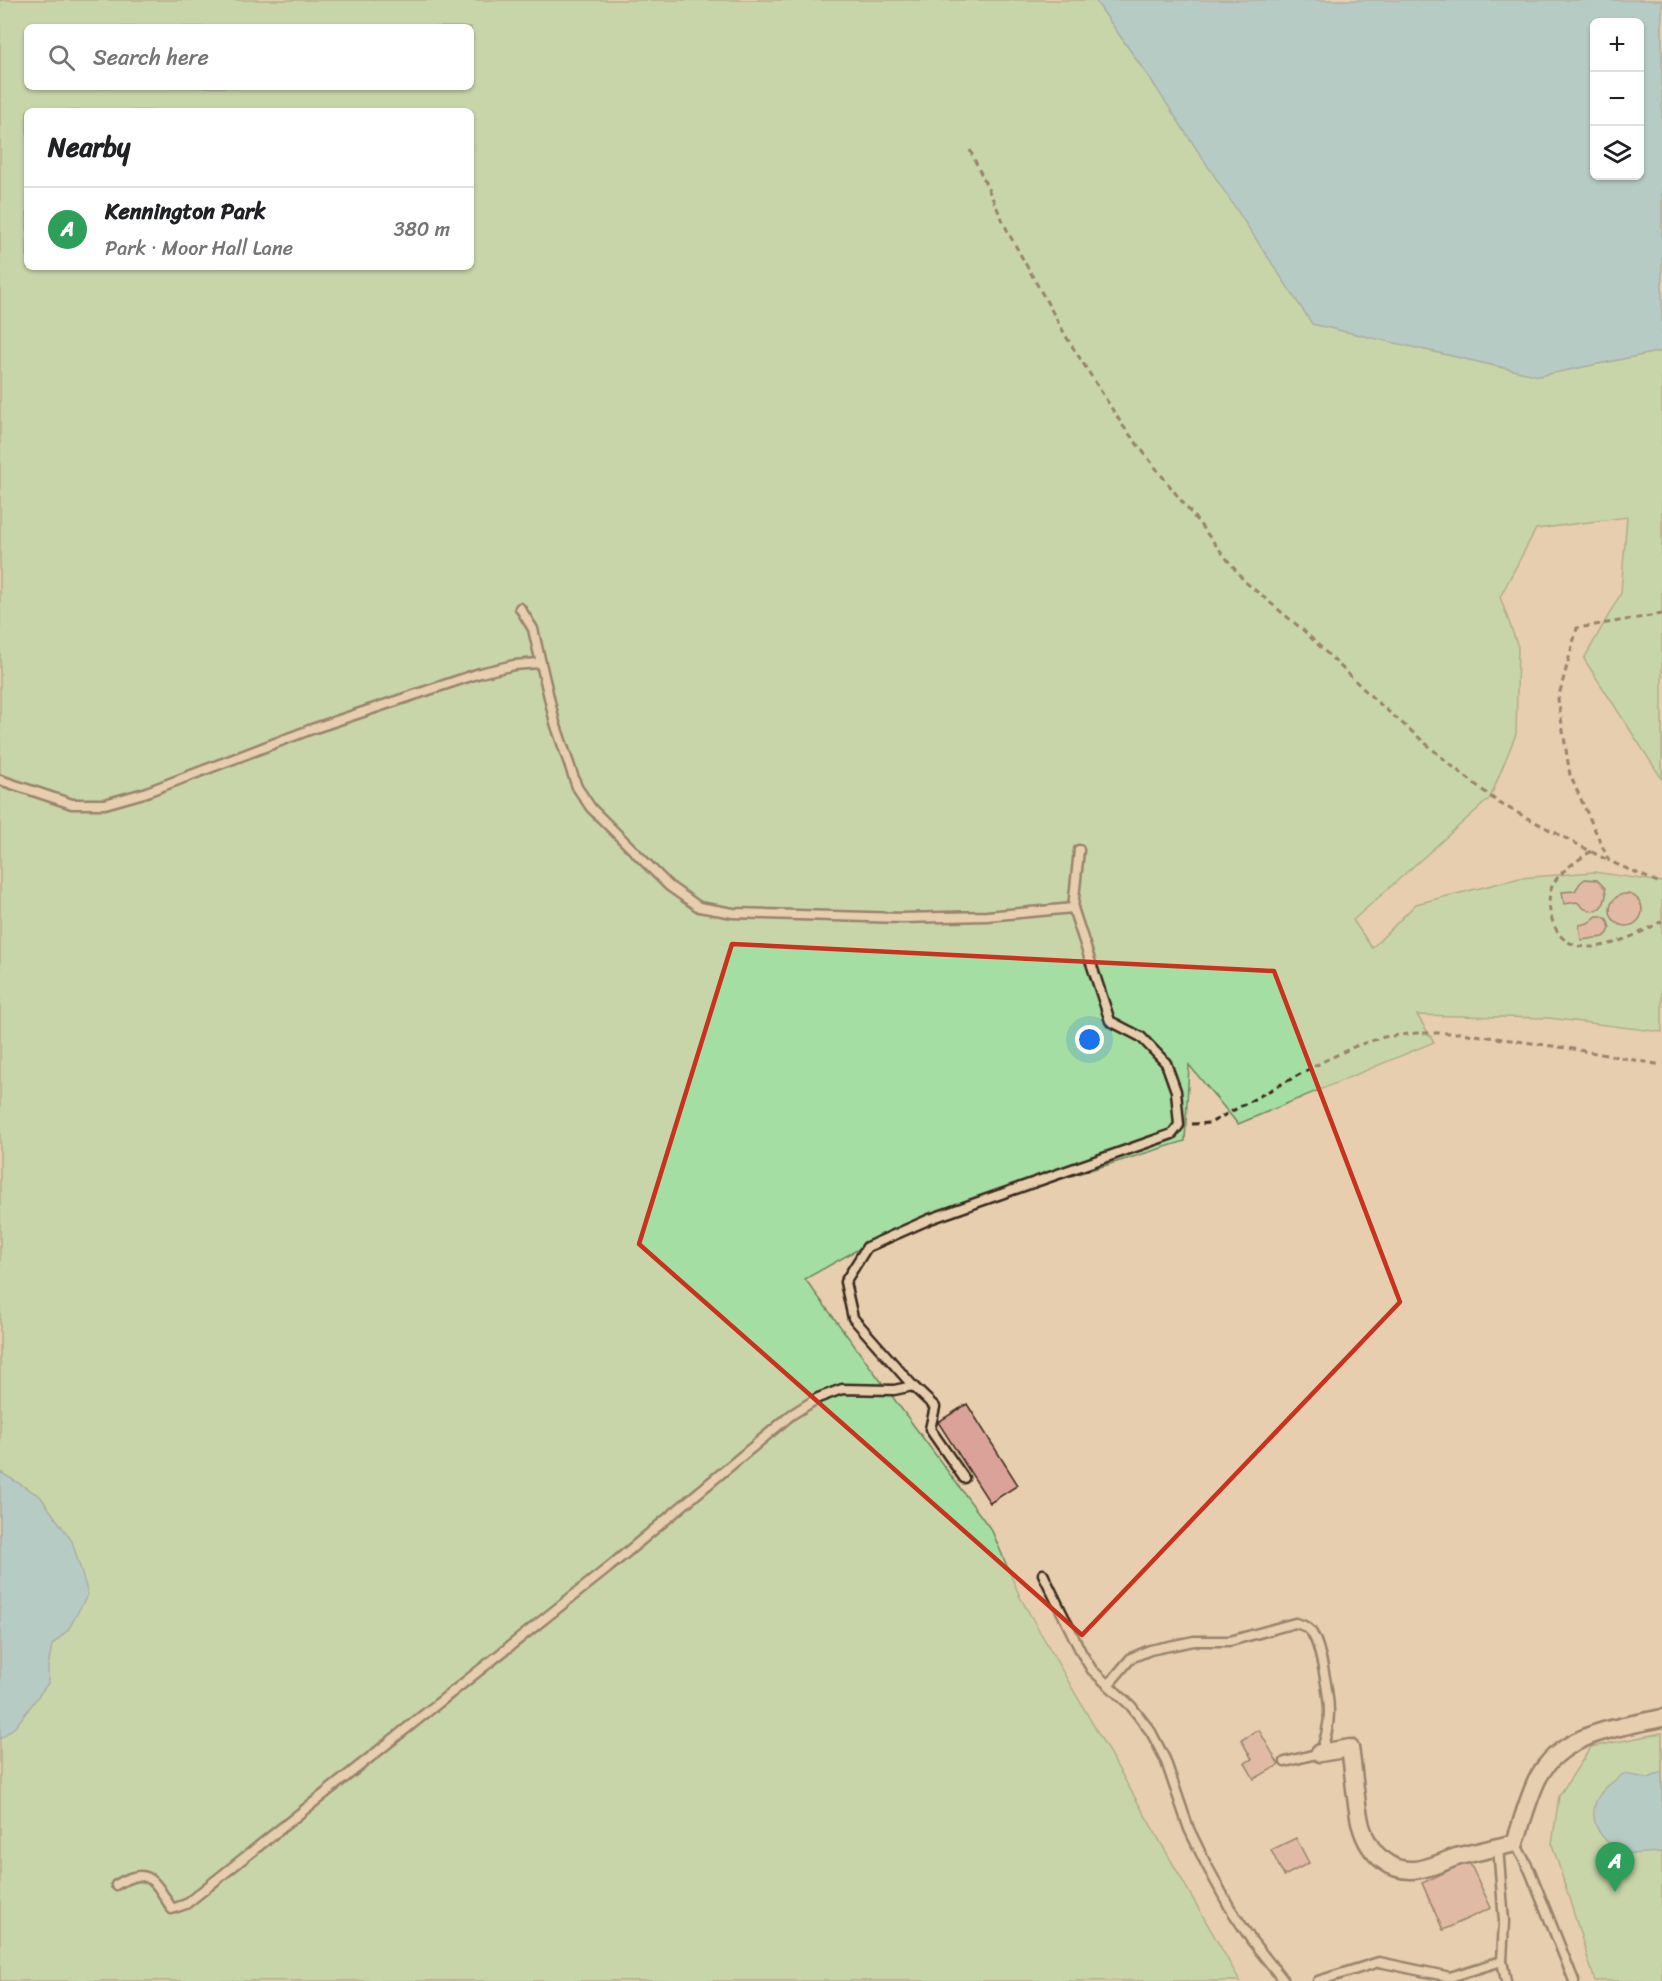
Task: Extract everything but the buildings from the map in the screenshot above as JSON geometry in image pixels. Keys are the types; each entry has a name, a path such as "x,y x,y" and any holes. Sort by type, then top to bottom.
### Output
{"street":[{"path":"1320,1753 1350,1748 1361,1825 1369,1844 1378,1858 1391,1866 1407,1870 1422,1869 1457,1857 1515,1843 1538,1778 1552,1758 1575,1741 1603,1731 1662,1718"}],"lane":[{"path":"520,608 532,629 555,723 577,787 591,808 669,886 699,907 733,913 902,918 987,916 1073,908"},
{"path":"0,780 72,804 105,804 144,793 312,729 469,677 514,665 539,663"},
{"path":"964,1478 930,1429 935,1407 913,1386 853,1318 845,1282 867,1247 930,1219 1172,1134 1179,1125 1176,1091 1166,1063 1142,1037 1110,1021 1073,908 1079,850"},
{"path":"116,1885 138,1874 150,1878 172,1909 186,1904 608,1568 791,1415 818,1398 842,1389 894,1390 913,1386"},
{"path":"1043,1574 1092,1670 1131,1706 1151,1732 1165,1759 1189,1829 1206,1864 1230,1908 1252,1941 1284,1981"},
{"path":"1109,1684 1131,1658 1150,1650 1194,1641 1230,1641 1295,1623 1305,1625 1313,1635 1320,1656 1329,1713 1325,1739 1320,1753 1285,1762"},
{"path":"1515,1843 1530,1871 1574,1981"},
{"path":"1498,1847 1504,1921 1502,1960 1506,1981"},
{"path":"1318,1981 1379,1962 1450,1977 1502,1960"}],"path":[{"path":"970,150 1009,234 1067,338 1123,426 1244,581 1303,630 1374,699 1499,803 1609,861 1662,884"},
{"path":"1609,861 1570,775 1558,699 1577,628 1662,614"},
{"path":"1591,851 1565,870 1554,883 1549,900 1551,917 1559,934 1572,945 1590,947 1617,942 1646,931 1662,921"},
{"path":"1179,1125 1210,1123 1326,1060 1358,1045 1384,1037 1417,1033 1461,1033 1573,1049 1662,1065"}],"highlighted area":[{"path":"732,944 1274,971 1400,1302 1082,1635 639,1244"}],"green space":[{"path":"0,0 1095,0 1155,86 1539,376 1662,351 1662,779 1584,659 1621,593 1627,517 1536,529 1500,597 1518,647 1516,734 1490,798 1353,920 1372,948 1416,904 1520,878 1594,872 1662,882 1662,1032 1549,1018 1417,1015 1434,1042 1238,1124 1189,1065 1185,1141 889,1232 805,1279 992,1531 1020,1597 1240,1981 0,1981"},
{"path":"1662,1733 1662,1981 1595,1981 1552,1844 1559,1796 1591,1747"}],"water":[{"path":"1095,0 1662,0 1662,351 1539,376 1312,324 1155,86"},
{"path":"0,1472 40,1496 72,1541 88,1594 68,1630 52,1645 48,1683 16,1726 0,1739"},
{"path":"1662,1772 1662,1852 1633,1854 1614,1847 1602,1836 1595,1822 1595,1805 1599,1795 1623,1774 1649,1778"}],"place":[{"name":"Kennington Park","path":"1615,1892"}]}
